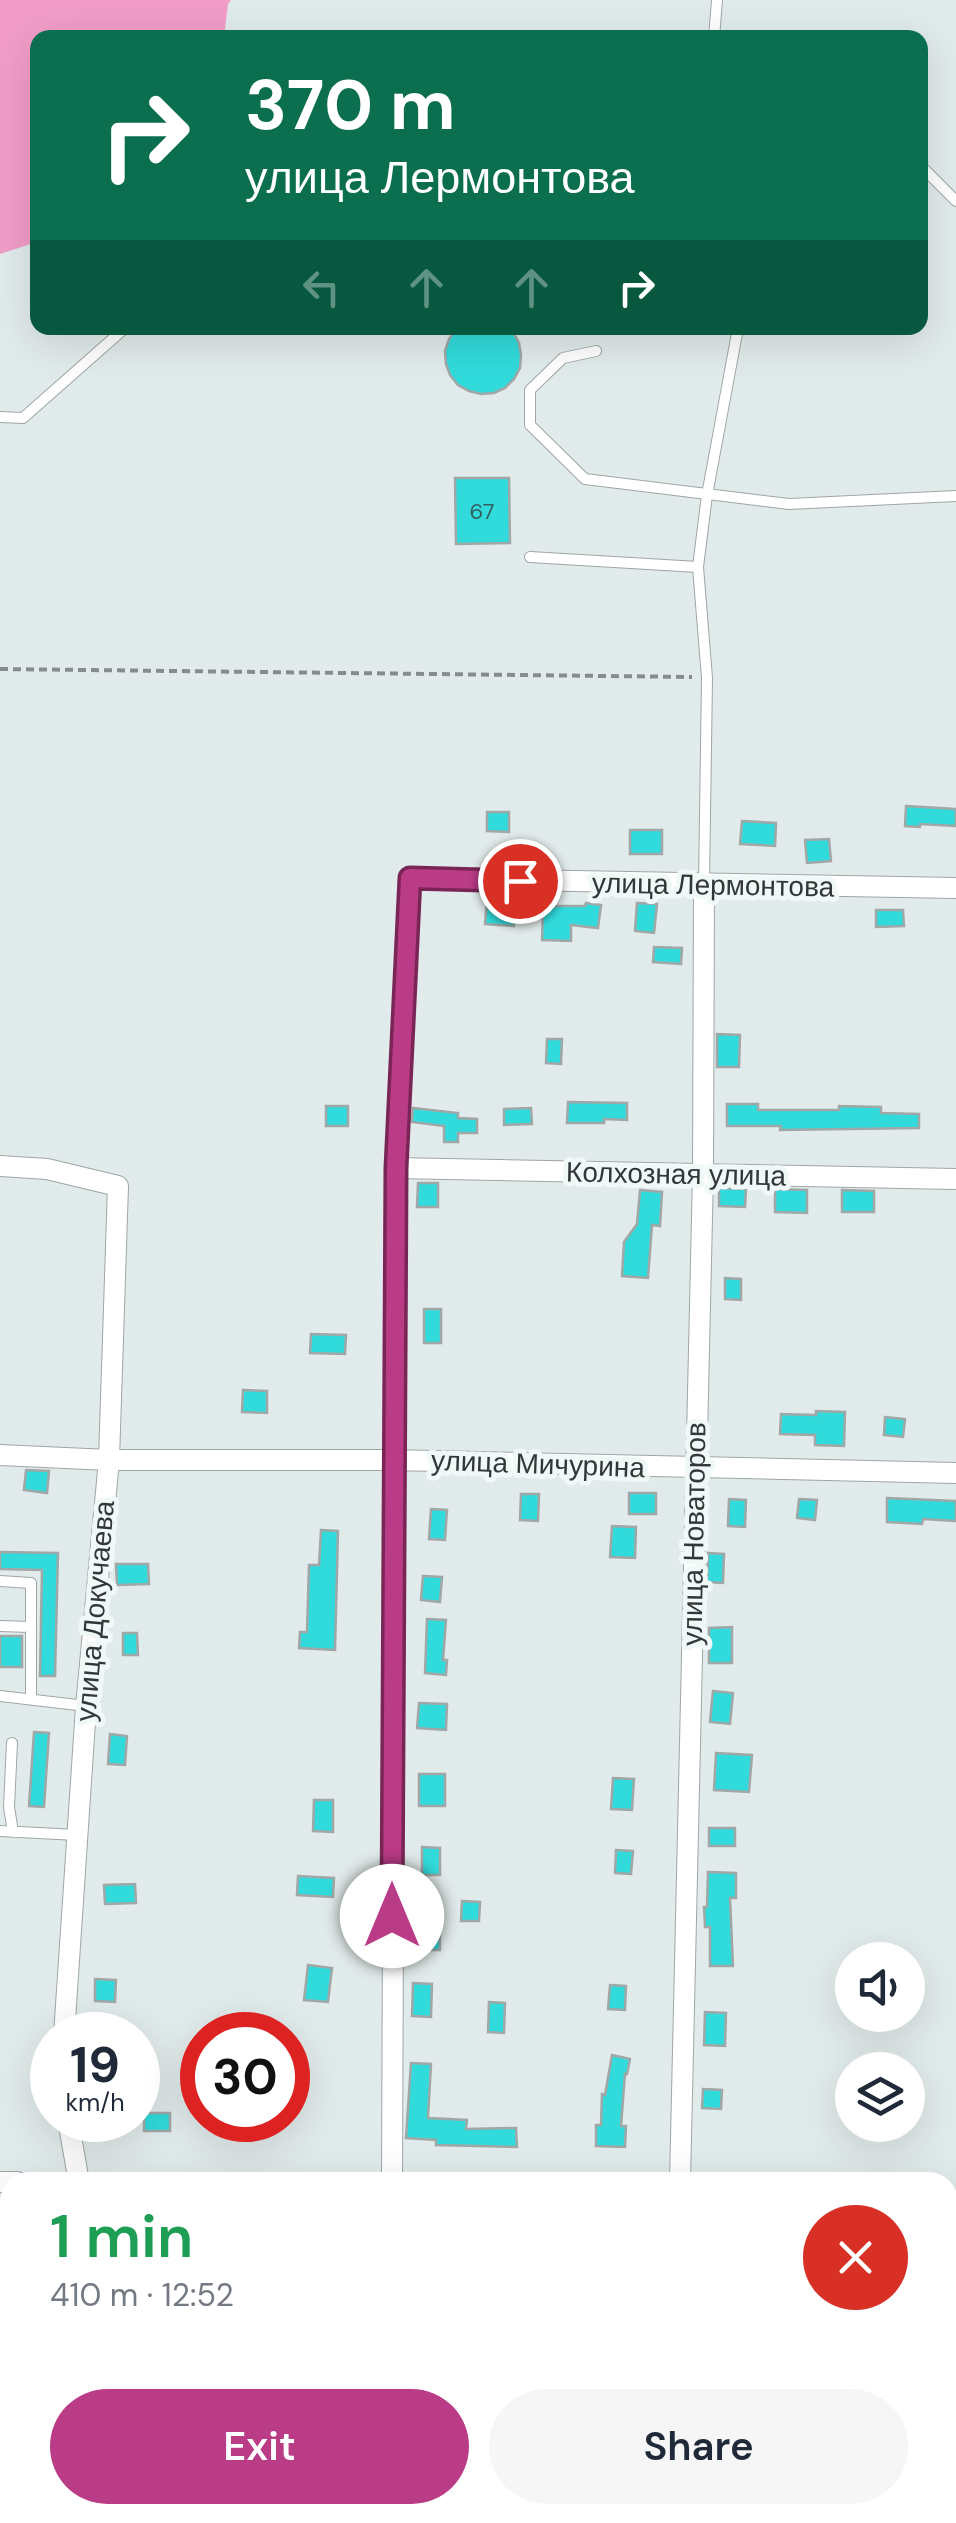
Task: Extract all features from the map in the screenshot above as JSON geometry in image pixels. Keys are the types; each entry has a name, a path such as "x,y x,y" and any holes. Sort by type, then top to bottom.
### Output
{"street":[{"name":"улица Лермонтова","path":"396,1168 410,878 956,888"},
{"name":"улица Новаторов","path":"680,2172 704,1174 704,885"},
{"name":"улица Докучаева","path":"0,1166 48,1169 118,1186 108,1460 86,1707 66,2012"},
{"name":"Колхозная улица","path":"396,1168 956,1179"},
{"path":"392,2172 396,1168"},
{"name":"улица Мичурина","path":"0,1455 956,1473"},
{"path":"72,2142 78,2172"}],"lane":[{"path":"715,30 718,0"},
{"path":"928,173 956,201"},
{"path":"0,417 24,418 117,335"},
{"path":"704,885 707,678 698,567 737,335"},
{"path":"596,351 563,358 530,390 530,425 584,479 789,504 956,496"},
{"path":"530,558 698,567"},
{"path":"0,1582 31,1583 31,1698"},
{"path":"0,1626 30,1627"},
{"path":"0,1696 86,1707"},
{"path":"12,1744 8,1807 13,1832"},
{"path":"0,1831 78,1835"}],"path":[{"path":"0,669 707,678"}],"shaded area":[{"path":"0,0 231,0 225,30 30,30 30,244 0,254"}],"building":[{"path":"452,335 515,335 521,355 520,368 505,388 494,393 469,391 450,375 445,351"},
{"path":"455,478 509,478 510,543 456,544"},
{"path":"906,806 956,809 956,826 905,826"},
{"path":"487,812 509,812 509,832 487,831"},
{"path":"742,821 776,823 775,846 740,844"},
{"path":"630,830 662,830 662,854 630,854"},
{"path":"829,839 831,861 807,863 805,840"},
{"path":"487,902 515,904 514,926 485,924"},
{"path":"637,903 657,904 654,933 635,931"},
{"path":"601,905 598,928 571,925 571,941 542,940 543,906"},
{"path":"876,910 903,910 904,926 876,927"},
{"path":"654,947 682,948 681,964 653,962"},
{"path":"717,1034 740,1035 739,1067 717,1067"},
{"path":"547,1039 562,1039 561,1064 546,1063"},
{"path":"568,1102 627,1103 627,1120 567,1123"},
{"path":"727,1104 758,1104 758,1110 881,1107 881,1113 919,1114 919,1128 780,1130 781,1126 727,1126"},
{"path":"326,1106 348,1106 348,1126 326,1126"},
{"path":"413,1108 477,1119 477,1133 458,1133 458,1142 444,1142 444,1126 412,1122"},
{"path":"531,1108 532,1124 504,1125 504,1109"},
{"path":"418,1183 438,1183 438,1207 417,1207"},
{"path":"719,1188 746,1189 745,1207 719,1206"},
{"path":"775,1189 807,1190 807,1213 775,1212"},
{"path":"640,1190 662,1192 660,1226 652,1225 648,1278 622,1276 624,1242 637,1224"},
{"path":"842,1190 874,1191 874,1212 842,1212"},
{"path":"725,1278 741,1279 741,1300 725,1299"},
{"path":"424,1309 441,1309 441,1343 424,1343"},
{"path":"311,1334 346,1335 345,1354 310,1353"},
{"path":"243,1390 267,1391 267,1413 242,1412"},
{"path":"816,1411 845,1412 844,1446 815,1445 815,1435 780,1434 781,1414 816,1415"},
{"path":"885,1417 905,1419 903,1437 884,1435"},
{"path":"26,1470 49,1471 47,1493 24,1490"},
{"path":"629,1493 656,1493 656,1514 629,1514"},
{"path":"521,1494 539,1494 538,1521 520,1520"},
{"path":"887,1498 956,1501 956,1521 887,1522"},
{"path":"729,1499 746,1500 745,1527 728,1526"},
{"path":"799,1499 817,1500 815,1520 797,1518"},
{"path":"431,1509 447,1510 445,1540 429,1539"},
{"path":"612,1526 636,1527 635,1558 610,1557"},
{"path":"321,1530 338,1531 335,1650 299,1648 300,1632 307,1632 309,1565 319,1565"},
{"path":"0,1552 58,1553 55,1676 40,1676 42,1570 0,1569"},
{"path":"708,1553 724,1554 723,1583 707,1582"},
{"path":"116,1564 148,1564 149,1584 117,1585"},
{"path":"423,1576 442,1577 440,1602 421,1600"},
{"path":"427,1619 446,1620 446,1675 425,1673"},
{"path":"732,1627 732,1663 709,1663 709,1628"},
{"path":"123,1633 137,1633 138,1655 123,1655"},
{"path":"0,1636 22,1636 22,1667 0,1667"},
{"path":"713,1691 733,1693 730,1724 710,1722"},
{"path":"419,1703 447,1704 446,1730 417,1728"},
{"path":"34,1732 49,1733 44,1807 29,1806"},
{"path":"110,1734 127,1736 125,1765 108,1764"},
{"path":"716,1753 752,1755 749,1792 714,1790"},
{"path":"419,1774 445,1774 445,1806 419,1806"},
{"path":"613,1778 634,1779 632,1810 611,1809"},
{"path":"314,1800 333,1800 333,1832 313,1831"},
{"path":"709,1828 735,1828 735,1846 709,1846"},
{"path":"422,1847 440,1848 440,1875 422,1875"},
{"path":"616,1850 633,1851 631,1874 615,1873"},
{"path":"708,1872 736,1873 736,1898 730,1898 733,1966 710,1966 710,1927 705,1927 704,1907"},
{"path":"298,1876 334,1878 333,1897 297,1895"},
{"path":"135,1884 136,1903 105,1904 104,1885"},
{"path":"462,1901 480,1902 479,1921 461,1921"},
{"path":"410,1929 440,1929 440,1950 410,1950"},
{"path":"308,1965 332,1968 328,2002 304,2000"},
{"path":"95,1979 116,1980 115,2002 95,2001"},
{"path":"413,1983 432,1984 431,2017 412,2016"},
{"path":"610,1985 626,1986 625,2010 608,2009"},
{"path":"489,2002 505,2003 504,2033 488,2032"},
{"path":"705,2012 726,2013 725,2046 704,2045"},
{"path":"612,2055 630,2059 621,2126 626,2126 625,2147 596,2146 596,2125 601,2125 602,2094 605,2095"},
{"path":"411,2063 431,2064 428,2118 467,2120 466,2129 516,2128 517,2147 436,2145 436,2140 406,2138"},
{"path":"703,2089 722,2090 721,2109 702,2108"},
{"path":"160,2113 170,2113 170,2131 160,2131"}],"route":[{"path":"392,1916 396,1168 410,878 520,881"}]}
